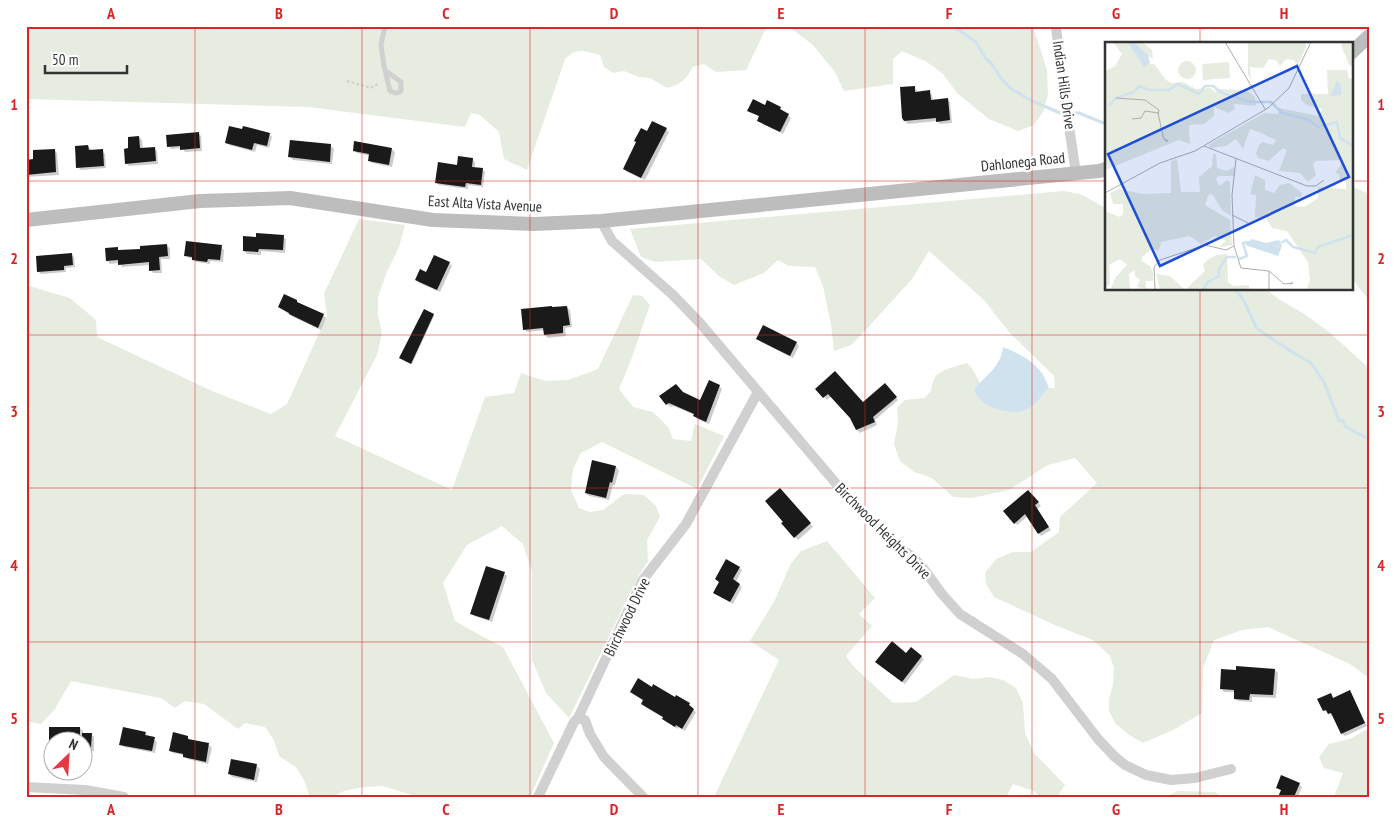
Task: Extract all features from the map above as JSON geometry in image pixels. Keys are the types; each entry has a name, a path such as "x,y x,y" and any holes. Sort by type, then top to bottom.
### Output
{"main road":[{"path":"1352,52 1369,36"},
{"name":"Dahlonega Road","path":"943,186 1105,170"},
{"name":"East Alta Vista Avenue","path":"26,220 200,201 290,198 433,220 534,224 601,221 943,186"}],"street":[{"name":"Indian Hills Drive","path":"1056,26 1076,174"},
{"name":"Birchwood Heights Drive","path":"601,221 612,241 673,295 700,323 856,507 898,547 913,557 924,568 942,594 960,614 1023,654 1052,679 1098,739 1115,757 1146,776 1170,780 1195,778 1231,769"},
{"name":"Birchwood Drive","path":"538,797 574,722 578,718 642,581 686,524 758,392"},
{"path":"578,718 585,720 590,734 604,757 643,797"},
{"path":"26,787 85,790 124,797"}],"lane":[{"path":"385,26 382,45 386,71 390,91 395,93 401,90 401,82 386,71"}],"path":[{"path":"347,82 371,88 388,78"}],"shaded area":[{"path":"26,26 767,26 746,70 716,72 704,64 693,67 683,81 667,88 650,78 639,77 624,71 613,73 604,67 600,55 577,51 569,55 565,59 527,170 504,159 499,132 480,115 471,113 465,127 308,107 26,99"},
{"path":"788,26 1033,26 1047,70 1048,94 1043,112 1034,125 1018,131 989,119 957,93 943,74 927,62 902,51 893,59 893,84 844,91 835,72 813,45"},
{"path":"1352,186 1369,194 1369,300 1352,279"},
{"path":"1064,191 1080,194 1105,207 1105,290 1267,290 1329,332 1369,368 1369,678 1350,664 1268,627 1242,630 1214,640 1203,668 1202,713 1173,730 1143,743 1129,735 1115,723 1109,711 1114,668 1110,656 1093,640 1057,626 994,597 986,584 985,573 996,559 1013,552 1031,552 1059,532 1060,517 1097,483 1075,458 1048,465 1009,490 972,498 953,497 932,478 914,472 900,461 894,444 898,424 897,408 905,400 924,398 931,391 936,376 953,367 967,363 980,383 974,389 978,397 989,405 1001,410 1040,398 1049,388 1055,388 1054,376 1010,333 984,300 929,251 912,279 862,334 851,345 834,351 823,286 815,267 789,266 778,260 764,273 734,285 719,276 701,259 655,262 641,257 630,229"},
{"path":"359,219 405,225 399,247 386,274 378,297 378,315 382,333 377,355 335,436 452,490 485,397 514,393 521,373 545,381 568,380 598,369 633,295 642,296 650,305 619,389 633,407 653,412 669,428 673,439 691,441 695,424 724,436 697,489 602,442 581,453 573,469 571,490 579,508 590,512 603,510 624,494 644,495 656,506 660,517 647,540 648,561 638,577 569,718 546,693 532,660 532,571 523,544 502,526 467,545 443,583 455,621 503,647 554,743 530,797 419,797 382,786 344,791 332,797 310,797 304,780 296,767 279,756 274,740 265,727 245,723 238,729 204,704 185,701 175,708 161,698 71,681 55,709 41,724 26,721 26,285 70,298 96,320 97,337 212,391 271,414 287,404 327,316 324,294"},
{"path":"827,541 875,598 859,614 872,626 846,656 853,666 893,703 916,702 954,675 973,679 990,677 1003,680 1016,688 1023,703 1025,733 1034,753 1065,785 1057,797 1040,797 1034,791 1013,784 1006,797 714,797 779,660 750,641 775,600 790,565 801,551"},
{"path":"1369,728 1369,797 1334,797 1343,773 1324,768 1319,757 1329,744 1350,739"},
{"path":"1178,791 1215,792 1222,797 1166,797"}],"water":[{"path":"1003,347 1025,358 1037,367 1049,388 1035,403 1025,410 1013,412 993,408 982,401 974,390 996,365 1002,354"}],"building":[{"path":"915,86 915,92 930,90 931,100 948,98 950,120 936,122 936,118 904,121 902,118 900,87"},
{"path":"753,99 765,105 767,100 781,107 780,109 789,114 780,132 757,121 759,116 747,111"},
{"path":"652,121 667,128 641,178 623,169 641,128 647,131"},
{"path":"229,126 242,129 243,126 270,133 267,146 254,143 252,150 225,143"},
{"path":"199,132 200,148 180,150 180,146 167,147 166,135"},
{"path":"139,136 140,148 155,147 156,161 125,164 124,149 128,148 128,137"},
{"path":"290,140 331,144 330,162 288,157"},
{"path":"354,141 392,148 389,165 368,161 369,154 353,151"},
{"path":"88,145 89,150 103,149 104,166 76,168 75,146"},
{"path":"55,149 56,172 26,175 26,160 33,159 33,150"},
{"path":"458,156 473,158 472,167 483,168 481,185 466,183 465,187 435,183 438,162 457,165"},
{"path":"256,233 284,235 283,250 259,249 258,252 243,251 243,236 256,237"},
{"path":"186,241 222,245 220,260 208,259 207,262 192,260 192,257 184,256"},
{"path":"167,244 168,256 159,257 160,270 149,271 149,262 118,265 118,260 106,261 105,248 118,247 118,250 140,249 140,246"},
{"path":"72,253 73,265 64,266 64,270 37,272 36,256"},
{"path":"434,255 450,262 437,290 415,280 420,269 426,272"},
{"path":"284,294 324,314 318,328 278,307"},
{"path":"567,306 570,325 563,326 563,333 544,335 543,328 523,330 521,309"},
{"path":"424,309 434,314 411,364 399,358"},
{"path":"763,325 797,342 790,356 756,339"},
{"path":"835,371 863,402 885,383 897,397 873,417 875,422 856,430 850,418 828,394 823,398 815,389"},
{"path":"709,380 720,385 706,422 693,416 694,414 669,403 666,405 659,396 676,384 683,392 700,400"},
{"path":"592,460 616,466 606,498 585,493"},
{"path":"780,488 811,523 794,538 765,501"},
{"path":"1028,490 1039,502 1035,505 1049,527 1038,534 1025,514 1014,524 1003,511"},
{"path":"726,559 740,567 733,579 740,584 730,602 713,593 719,582 715,579"},
{"path":"486,566 505,572 489,620 470,614"},
{"path":"892,641 906,653 911,647 922,656 902,682 875,662"},
{"path":"1236,666 1275,669 1273,695 1250,694 1249,700 1234,699 1234,690 1220,689 1221,669 1236,670"},
{"path":"638,678 652,687 653,684 675,697 676,695 690,703 689,705 694,709 682,729 662,719 663,717 641,704 643,700 630,692"},
{"path":"1350,690 1365,723 1341,734 1331,713 1328,714 1326,710 1323,711 1317,699 1331,693 1333,698"},
{"path":"49,727 80,727 80,730 49,730"},
{"path":"123,727 146,732 145,735 155,737 152,751 119,745"},
{"path":"173,732 188,736 188,739 209,743 206,762 183,757 183,754 169,751"},
{"path":"231,759 257,764 254,780 228,774"},
{"path":"1281,775 1300,783 1294,797 1278,797 1281,790 1276,788"}],"waterway":[{"path":"953,26 976,42 986,59 1010,88 1030,100 1060,113 1079,113 1105,124"},
{"path":"1236,290 1244,301 1259,330 1311,363 1324,382 1339,420 1343,421 1346,427 1369,439"}]}
